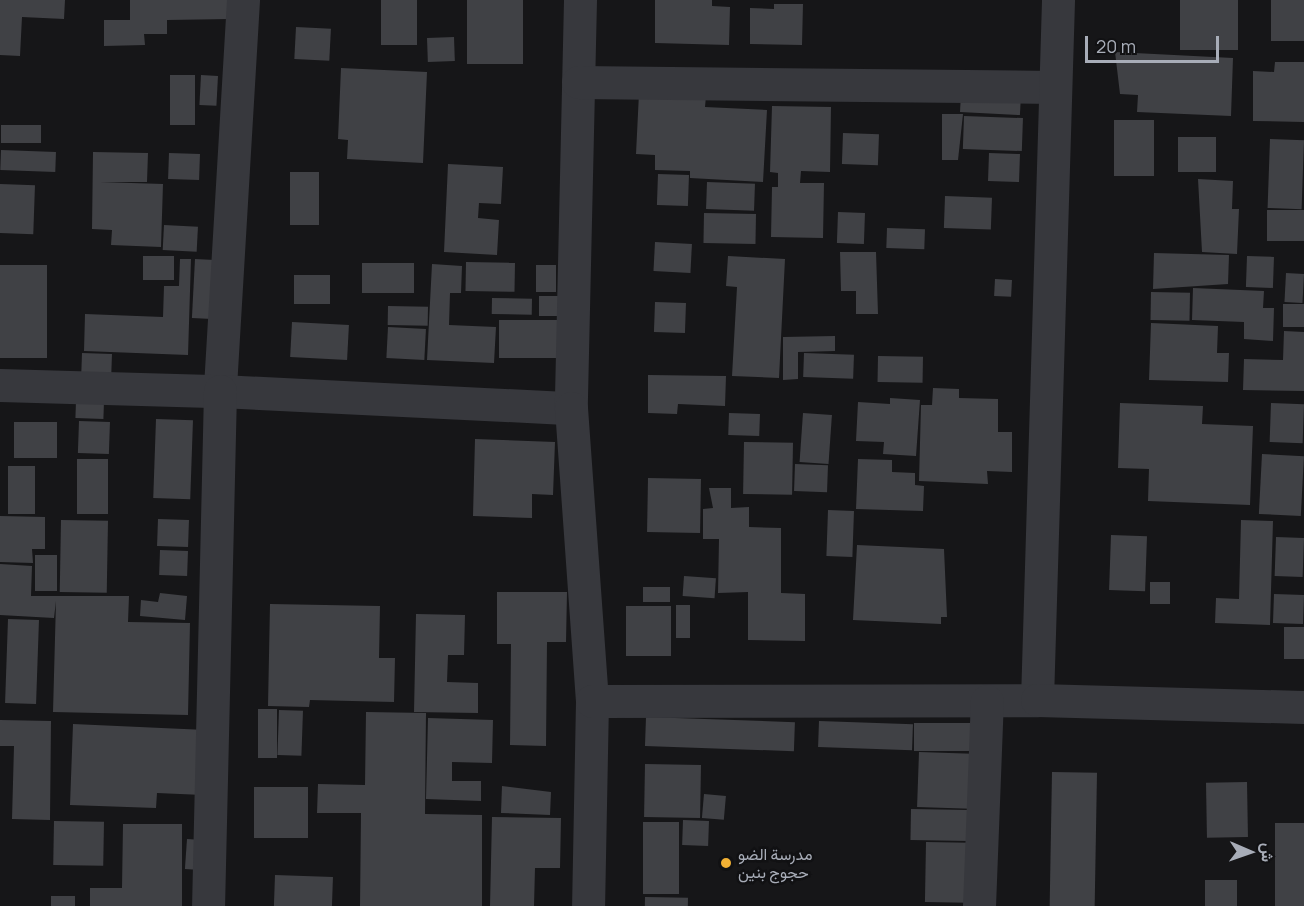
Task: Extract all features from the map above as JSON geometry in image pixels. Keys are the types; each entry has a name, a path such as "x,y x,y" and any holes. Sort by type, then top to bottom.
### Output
{"street":[{"path":"208,906 220,391 243,0"},
{"path":"580,0 571,408 592,701 588,906"},
{"path":"1037,700 1058,0"},
{"path":"578,82 1054,87"},
{"path":"0,385 220,391 571,408"},
{"path":"592,701 1037,700 1304,707"},
{"path":"979,906 987,701"}],"building":[{"path":"0,0 65,0 64,19 22,17 20,56 0,55"},
{"path":"130,0 230,0 230,19 167,20 167,34 144,34 145,45 104,46 104,20 130,20"},
{"path":"381,0 417,0 417,45 381,45"},
{"path":"467,0 523,0 523,64 467,64"},
{"path":"655,0 712,0 712,6 730,7 729,45 655,43"},
{"path":"1180,0 1238,0 1238,50 1180,50"},
{"path":"1271,0 1304,0 1304,41 1271,41"},
{"path":"774,4 803,4 802,45 750,44 750,8 774,9"},
{"path":"296,27 331,29 329,61 294,59"},
{"path":"454,37 455,61 428,62 427,38"},
{"path":"1115,52 1233,58 1231,116 1137,112 1138,95 1120,94"},
{"path":"1275,62 1304,62 1304,122 1253,121 1253,71 1274,72"},
{"path":"341,68 427,72 423,163 347,159 348,140 338,139"},
{"path":"170,75 195,75 195,125 170,125"},
{"path":"201,75 218,76 216,106 199,105"},
{"path":"639,93 706,96 705,107 767,110 763,182 690,178 690,171 655,170 655,155 636,154"},
{"path":"961,93 1021,96 1020,115 960,112"},
{"path":"772,106 831,107 830,172 801,171 800,183 824,183 823,238 771,237 772,187 778,187 778,173 770,172"},
{"path":"942,114 963,114 958,160 942,160"},
{"path":"964,116 1023,118 1022,151 963,149"},
{"path":"1114,120 1154,120 1154,176 1114,176"},
{"path":"1,125 41,125 41,143 1,143"},
{"path":"843,133 879,134 878,165 842,164"},
{"path":"1178,137 1216,137 1216,172 1178,172"},
{"path":"1270,139 1304,140 1302,209 1268,208"},
{"path":"1,150 56,152 55,172 0,170"},
{"path":"93,152 148,153 147,182 100,182 163,184 161,247 111,245 112,230 92,229"},
{"path":"169,153 200,154 199,180 168,179"},
{"path":"989,153 1020,154 1019,182 988,181"},
{"path":"448,164 503,167 501,204 479,203 478,218 499,220 497,255 444,252"},
{"path":"290,172 319,172 319,225 290,225"},
{"path":"658,174 689,175 688,206 657,205"},
{"path":"1198,179 1233,181 1232,209 1239,209 1237,254 1202,252"},
{"path":"707,182 755,184 754,211 706,209"},
{"path":"0,184 35,185 33,234 0,233"},
{"path":"945,196 992,198 991,230 944,228"},
{"path":"1267,210 1304,210 1304,241 1267,241"},
{"path":"838,212 865,213 864,244 837,243"},
{"path":"704,213 756,214 755,244 703,243"},
{"path":"164,225 198,227 197,252 163,250"},
{"path":"887,228 925,229 924,249 886,248"},
{"path":"655,242 692,244 690,273 653,271"},
{"path":"840,252 876,252 878,314 856,314 856,291 841,291"},
{"path":"1154,253 1229,255 1228,284 1153,289"},
{"path":"143,256 174,256 174,280 143,280"},
{"path":"728,256 785,259 779,378 732,376 737,287 726,286"},
{"path":"1247,256 1274,257 1273,288 1246,287"},
{"path":"180,259 191,259 188,355 84,351 85,314 163,317 164,286 179,286"},
{"path":"195,259 215,260 212,319 192,318"},
{"path":"466,262 515,263 514,292 465,291"},
{"path":"362,263 414,263 414,293 362,293"},
{"path":"432,264 462,266 461,293 450,293 449,325 496,327 494,363 427,360"},
{"path":"0,265 47,265 47,358 0,358"},
{"path":"536,265 556,265 556,292 536,292"},
{"path":"1286,273 1304,274 1302,303 1284,302"},
{"path":"294,275 330,275 330,304 294,304"},
{"path":"995,279 1012,280 1011,297 994,296"},
{"path":"1193,288 1264,291 1263,308 1274,308 1273,341 1244,339 1244,322 1192,320"},
{"path":"1151,292 1190,293 1190,321 1151,320"},
{"path":"539,296 559,296 559,316 539,316"},
{"path":"492,298 532,299 532,315 492,314"},
{"path":"655,302 686,303 685,333 654,332"},
{"path":"1283,304 1304,304 1304,327 1283,327"},
{"path":"388,306 428,307 428,326 388,325"},
{"path":"499,320 559,320 559,358 499,358"},
{"path":"292,322 349,325 347,360 290,357"},
{"path":"1151,323 1218,326 1217,353 1229,353 1228,382 1149,380"},
{"path":"388,327 426,329 424,360 386,358"},
{"path":"1284,331 1304,332 1304,391 1243,390 1244,359 1283,360"},
{"path":"835,336 835,351 798,352 798,379 783,380 783,337"},
{"path":"82,353 112,354 111,375 81,374"},
{"path":"804,353 854,355 853,379 803,377"},
{"path":"878,356 923,357 923,383 878,382"},
{"path":"648,375 726,376 725,406 678,404 677,414 648,413"},
{"path":"933,388 959,389 959,398 998,399 998,432 1012,432 1012,472 987,471 988,484 919,481 921,405 932,405"},
{"path":"890,398 920,400 916,456 883,454 884,442 856,441 858,402 890,404"},
{"path":"76,401 104,402 103,419 75,418"},
{"path":"1120,403 1203,406 1202,424 1253,426 1250,505 1148,501 1149,469 1118,468"},
{"path":"1271,403 1304,404 1303,443 1270,442"},
{"path":"729,413 760,414 759,436 728,435"},
{"path":"803,413 832,415 829,464 800,462"},
{"path":"156,419 193,420 190,499 153,498"},
{"path":"79,421 110,422 109,454 78,453"},
{"path":"14,422 57,422 57,458 14,458"},
{"path":"475,439 555,442 553,495 532,494 532,518 473,516"},
{"path":"744,442 793,443 792,495 743,494"},
{"path":"1262,454 1304,456 1301,516 1259,514"},
{"path":"77,459 108,459 108,514 77,514"},
{"path":"858,459 892,460 892,472 915,473 915,485 924,486 923,511 856,509"},
{"path":"795,464 828,465 827,492 794,491"},
{"path":"8,466 35,466 35,514 8,514"},
{"path":"648,478 701,479 700,533 647,532"},
{"path":"709,488 731,488 731,508 749,507 749,527 781,528 781,593 805,594 805,641 748,640 748,592 718,593 719,539 703,539 703,509 713,508"},
{"path":"828,510 854,511 852,557 826,556"},
{"path":"0,516 45,517 45,549 32,549 33,563 0,562"},
{"path":"158,519 189,520 188,547 157,546"},
{"path":"61,520 108,521 107,593 60,592"},
{"path":"1241,520 1273,521 1270,625 1215,623 1216,598 1239,599"},
{"path":"1111,535 1147,536 1145,591 1109,590"},
{"path":"1276,537 1304,538 1303,577 1275,576"},
{"path":"857,545 944,549 947,617 941,617 941,624 853,620"},
{"path":"160,550 188,551 187,576 159,575"},
{"path":"35,555 57,555 57,591 35,591"},
{"path":"0,564 32,566 31,596 129,596 128,622 190,623 188,715 53,712 56,601 54,618 0,615"},
{"path":"684,576 716,578 715,598 683,596"},
{"path":"1150,582 1170,582 1170,604 1150,604"},
{"path":"643,587 670,587 670,602 643,602"},
{"path":"497,592 567,592 566,642 547,642 546,746 510,745 511,644 497,644"},
{"path":"160,593 187,596 185,620 140,616 141,600 158,602"},
{"path":"1274,594 1304,595 1303,624 1273,623"},
{"path":"270,604 380,606 379,658 395,658 394,702 310,700 309,707 268,706"},
{"path":"676,605 690,605 690,638 676,638"},
{"path":"626,606 671,606 671,656 626,656"},
{"path":"416,614 465,615 464,655 448,655 447,682 478,683 478,713 414,712"},
{"path":"8,619 39,620 36,704 5,703"},
{"path":"1284,627 1304,627 1304,659 1284,659"},
{"path":"258,709 277,709 277,758 258,758"},
{"path":"279,710 303,711 301,756 277,755"},
{"path":"366,712 426,713 425,814 482,815 482,906 360,906 361,813 317,813 318,784 365,785"},
{"path":"646,717 795,722 794,751 645,746"},
{"path":"428,718 493,720 492,763 452,762 452,781 481,781 481,801 426,799"},
{"path":"0,720 51,721 50,820 12,819 14,746 0,746"},
{"path":"819,721 913,724 912,750 818,747"},
{"path":"914,723 970,723 970,751 914,751"},
{"path":"73,724 206,730 203,795 157,793 156,808 70,805"},
{"path":"919,752 972,754 970,809 917,807"},
{"path":"645,764 701,765 700,818 644,817"},
{"path":"1052,772 1097,773 1095,906 1050,906"},
{"path":"1247,782 1248,837 1207,838 1206,783"},
{"path":"502,786 551,792 550,815 501,813"},
{"path":"254,787 308,787 308,838 254,838"},
{"path":"704,794 726,796 724,820 702,818"},
{"path":"911,809 969,810 968,841 910,840"},
{"path":"492,817 561,818 560,868 535,868 534,906 490,906"},
{"path":"683,820 709,821 708,846 682,845"},
{"path":"54,821 104,822 103,866 53,865"},
{"path":"643,822 679,822 679,894 643,894"},
{"path":"1275,823 1304,823 1304,906 1275,906"},
{"path":"123,824 182,824 182,906 90,906 90,888 122,888"},
{"path":"187,839 202,840 200,870 185,869"},
{"path":"926,842 969,843 968,903 925,902"},
{"path":"275,875 333,877 332,906 274,906"},
{"path":"1205,880 1237,880 1237,906 1205,906"},
{"path":"51,896 75,896 75,906 51,906"},
{"path":"645,897 688,898 688,906 645,906"}],"place":[{"name":"مدرسة الضو حجوج بنين","path":"726,863"}]}
